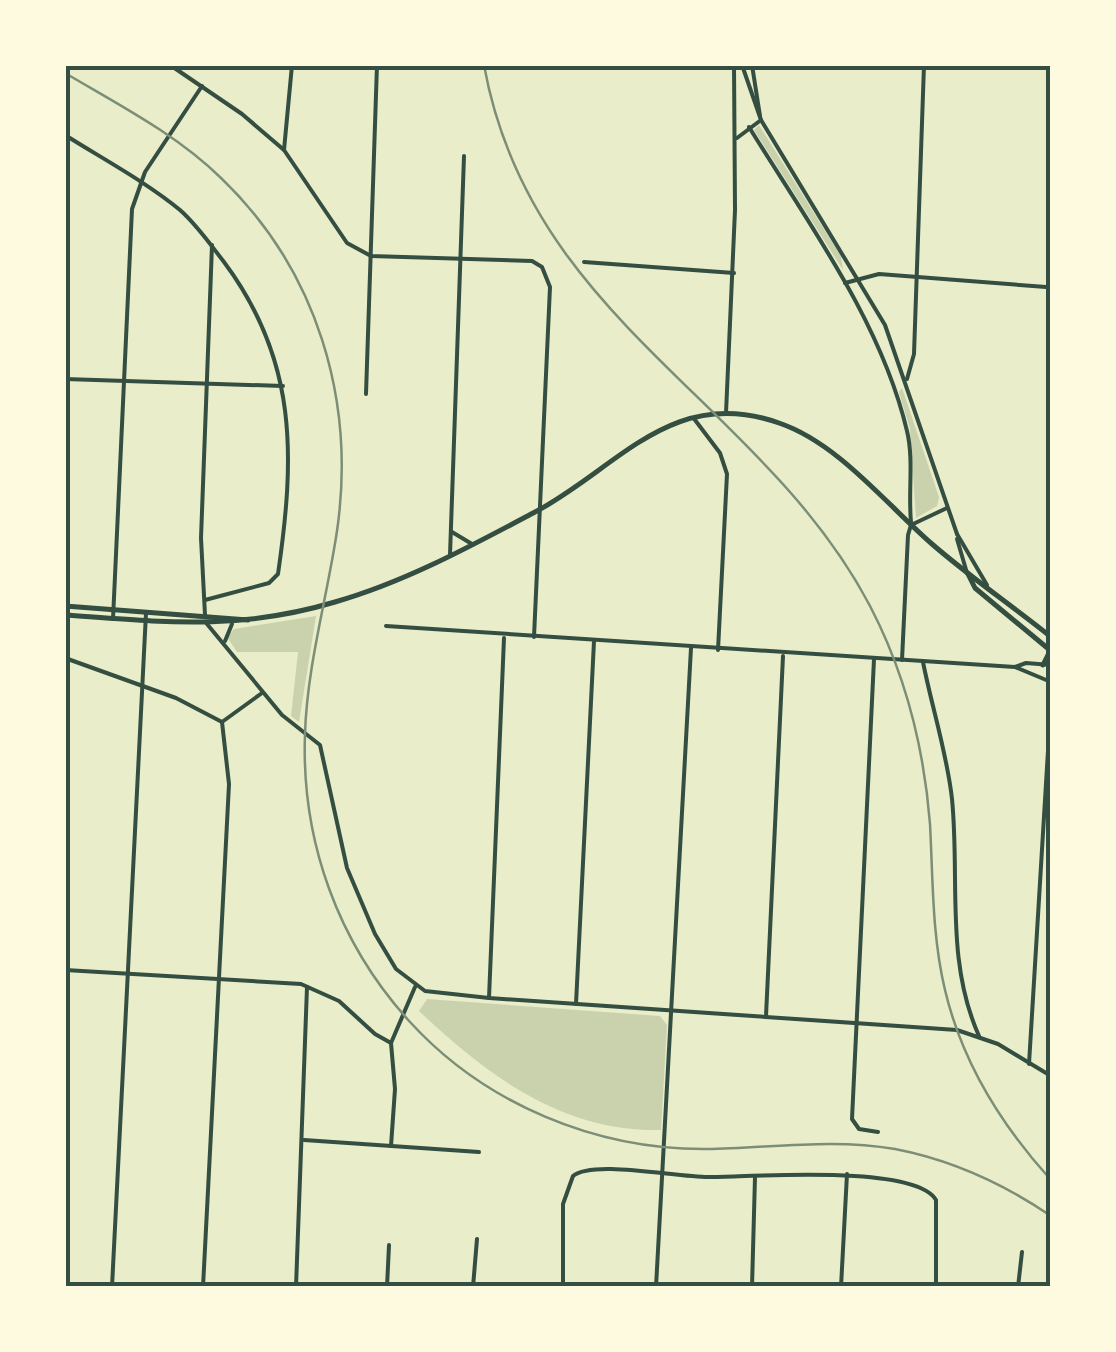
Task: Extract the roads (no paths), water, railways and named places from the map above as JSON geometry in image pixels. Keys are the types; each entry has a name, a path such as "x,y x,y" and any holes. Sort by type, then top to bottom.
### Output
{"main road":[{"path":"65,616 232,624 344,600 406,576 542,508 645,436 694,417 726,410 801,432 968,574 987,584 1051,637"},
{"path":"968,574 970,582 1051,651 1047,665"},
{"path":"1006,614 1012,605"},
{"path":"65,606 248,620"}],"street":[{"path":"170,65 284,150 348,243 371,256 532,261 544,271 550,287 534,637"},
{"path":"284,150 292,65"},
{"path":"366,394 377,65"},
{"path":"726,410 734,273 734,65"},
{"path":"742,65 761,120 885,325 908,381 968,574"},
{"path":"752,65 761,120"},
{"path":"908,381 914,354 918,276 924,65"},
{"path":"113,619 132,208 138,184 202,86"},
{"path":"736,139 761,120"},
{"path":"749,128 845,283 893,387 908,434 911,526 906,552 902,660"},
{"path":"65,135 180,211 212,246 256,314 283,386 291,458 278,574 269,582 206,600"},
{"path":"450,555 464,156"},
{"path":"205,615 201,538 212,246"},
{"path":"584,262 734,273"},
{"path":"845,283 858,278 918,276 1046,286"},
{"path":"65,379 283,386"},
{"path":"893,387 908,381"},
{"path":"694,417 720,453 727,474 718,650"},
{"path":"911,526 946,508"},
{"path":"452,532 472,544"},
{"path":"957,534 987,584"},
{"path":"112,1287 146,611"},
{"path":"208,624 226,641 282,715 320,745 334,822 358,898 396,969 416,987 489,998 947,1029 979,1036 1051,1076"},
{"path":"226,641 232,624"},
{"path":"386,626 1014,667 1051,682"},
{"path":"489,998 504,636"},
{"path":"576,1004 594,641"},
{"path":"656,1287 690,648"},
{"path":"766,1016 784,654"},
{"path":"65,658 144,686 222,722"},
{"path":"874,659 853,1125 878,1132"},
{"path":"923,662 952,794 955,937 966,999 979,1036"},
{"path":"1014,667 1026,663 1047,665"},
{"path":"222,722 264,692"},
{"path":"1030,1064 1051,701"},
{"path":"204,1287 229,784 222,722"},
{"path":"65,970 307,986 339,1000 376,1034 392,1042"},
{"path":"296,1287 307,986"},
{"path":"391,1146 395,1089 392,1042 416,987"},
{"path":"302,1140 479,1152"},
{"path":"563,1287 563,1204 573,1176 586,1167 664,1177 847,1174 911,1186 934,1196 936,1287"},
{"path":"841,1287 847,1174"},
{"path":"752,1287 755,1176"},
{"path":"474,1287 477,1239"},
{"path":"387,1287 389,1246"},
{"path":"1018,1287 1022,1252"}],"railway":[{"path":"484,65 509,153 549,229 598,294 771,471 824,534 870,606 894,658 918,740 930,824 938,949 952,1017 986,1092 1016,1138 1051,1180"},
{"path":"65,73 166,134 221,178 254,214 282,254 305,296 322,340 334,386 341,482 337,531 307,709 305,774 310,813 317,851 344,924 363,959 410,1022 472,1077 545,1117 584,1131 665,1147 825,1144 895,1149 977,1175 1051,1216"}]}
